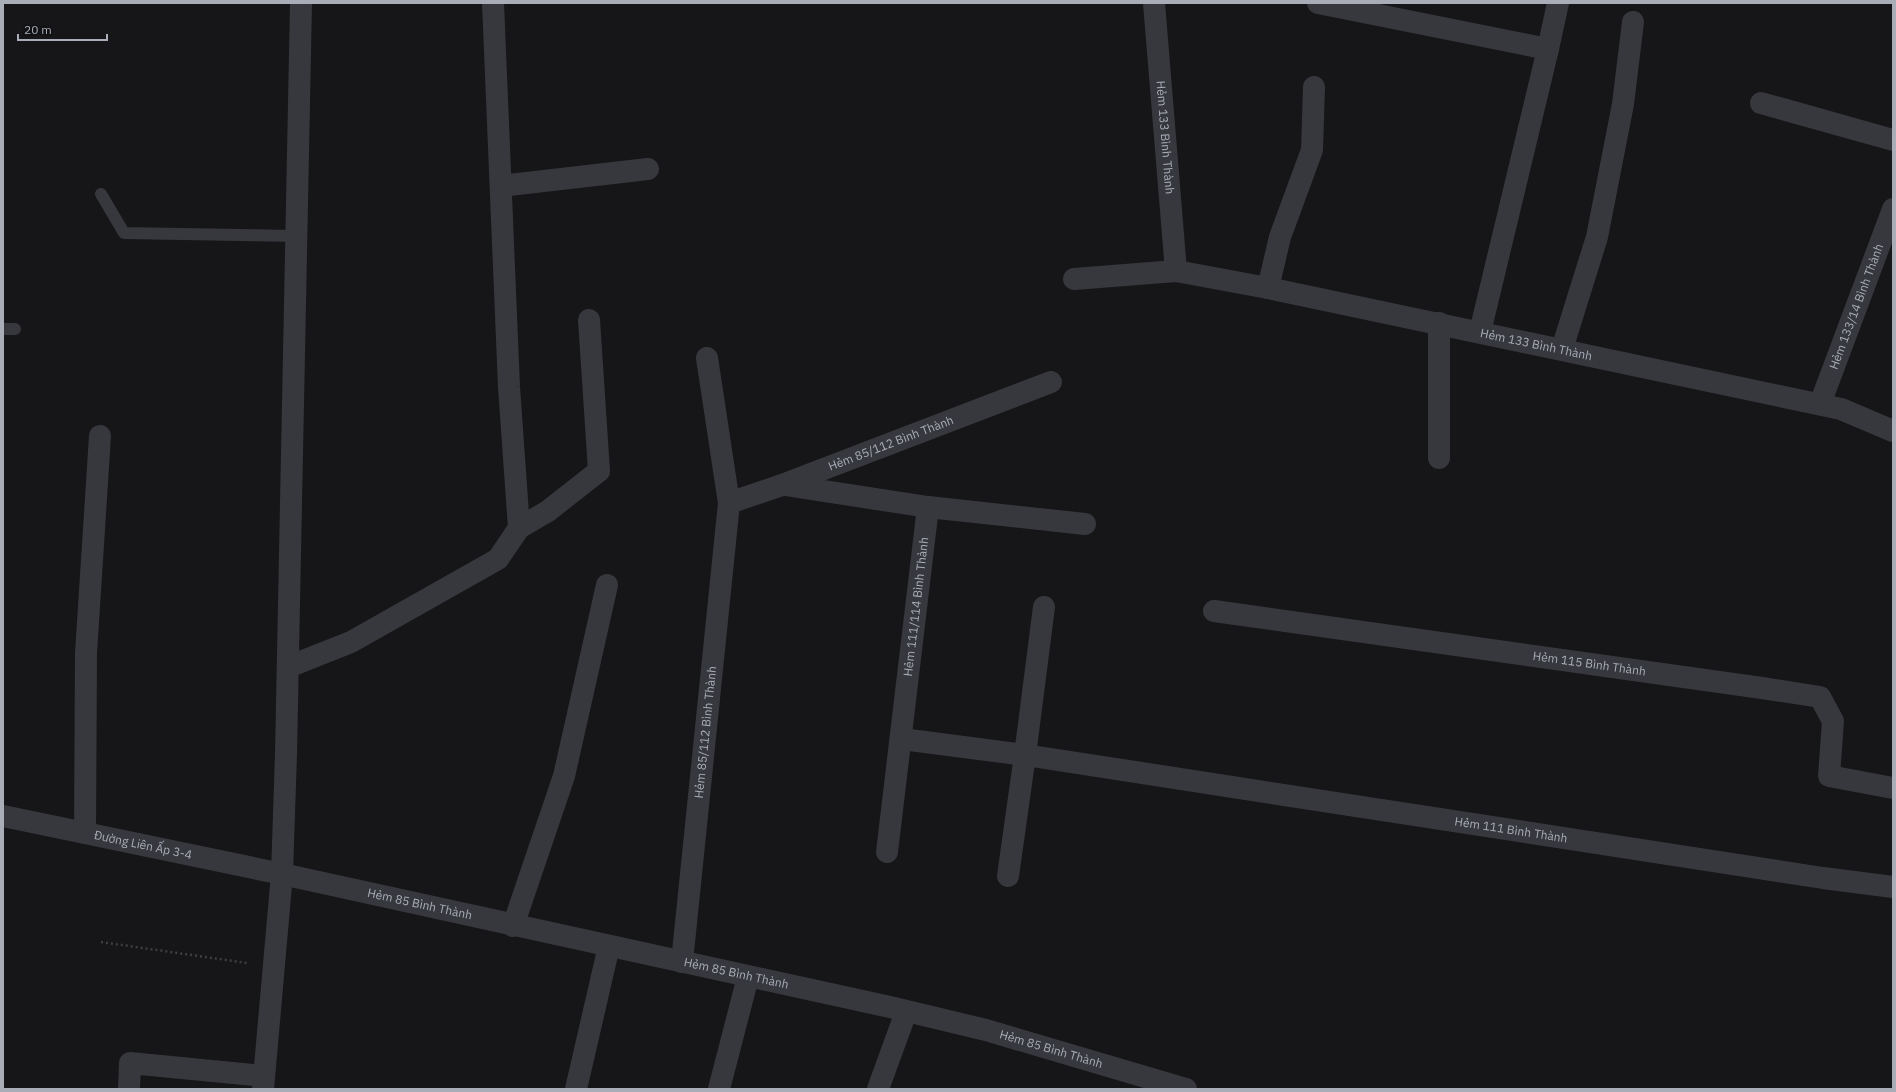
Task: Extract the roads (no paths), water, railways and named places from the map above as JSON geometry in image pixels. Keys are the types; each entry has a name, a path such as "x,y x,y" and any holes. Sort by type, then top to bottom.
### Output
{"street":[{"path":"129,1089 130,1063 263,1082 282,874 288,667 301,3"},
{"path":"495,3 508,387 519,528"},
{"name":"Hẻm 133 Bình Thành","path":"1154,3 1176,271"},
{"path":"1318,3 1548,49"},
{"path":"1480,332 1558,3"},
{"path":"1562,349 1597,237 1623,104 1633,22"},
{"path":"1268,288 1280,237 1312,150 1314,87"},
{"path":"1761,103 1893,140"},
{"path":"501,186 648,170"},
{"name":"Hẻm 133/14 Bình Thành","path":"1820,404 1893,209"},
{"name":"Hẻm 133 Bình Thành","path":"1074,279 1176,271 1268,288 1841,408 1893,431"},
{"path":"288,667 351,642 498,559 519,528 548,511 599,471 589,320"},
{"path":"1439,323 1439,458"},
{"name":"Hẻm 85/112 Bình Thành","path":"682,962 729,503 707,358"},
{"name":"Hẻm 85/112 Bình Thành","path":"729,503 782,485 1051,382"},
{"path":"85,833 86,653 100,436"},
{"path":"782,485 928,507 1085,524"},
{"name":"Hẻm 111/114 Bình Thành","path":"887,852 902,739 928,507"},
{"path":"513,926 564,776 607,585"},
{"path":"1008,876 1044,607"},
{"name":"Hẻm 115 Bình Thành","path":"1214,610 1762,688 1820,698 1833,721 1829,776 1893,788"},
{"path":"902,739 1025,755"},
{"name":"Hẻm 111 Bình Thành","path":"1025,755 1807,876 1893,887"},
{"name":"Đường Liên Ấp 3-4","path":"3,816 282,874"},
{"name":"Hẻm 85 Bình Thành","path":"282,874 513,926 748,976 986,1030 1186,1089"},
{"path":"576,1089 609,946"},
{"path":"720,1089 748,976"},
{"path":"878,1089 906,1012"}],"lane":[{"path":"101,194 124,233 296,236"},
{"path":"3,329 15,328"}]}
